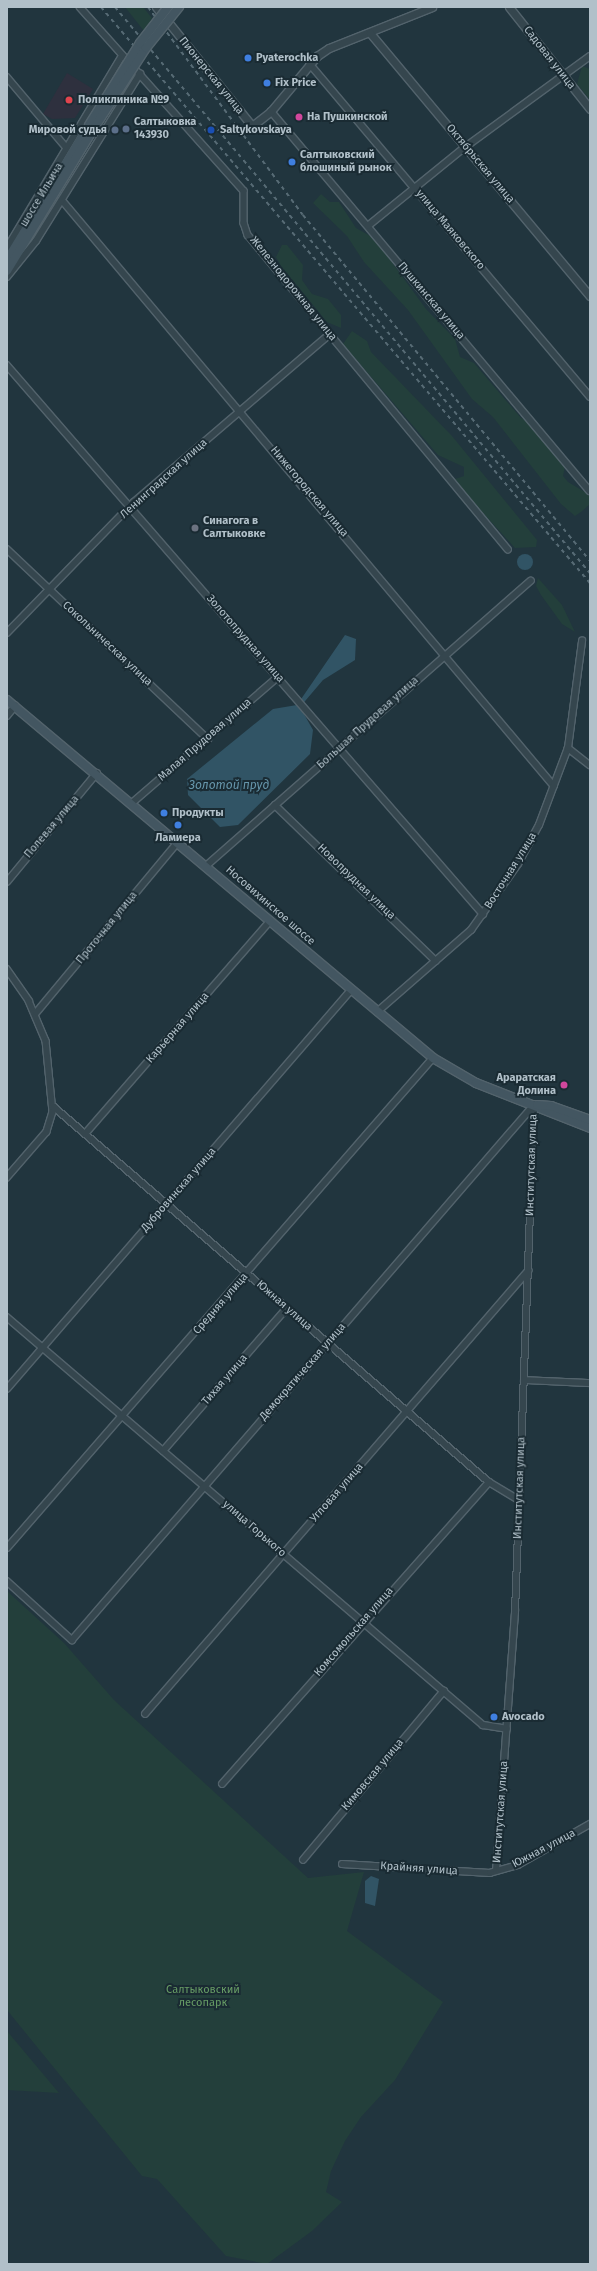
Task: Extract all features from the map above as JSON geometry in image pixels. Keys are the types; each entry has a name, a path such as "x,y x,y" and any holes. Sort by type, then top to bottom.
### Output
{"main road":[{"path":"92,127 140,43 168,7"},
{"path":"92,127 146,48 179,7"},
{"name":"шоссе Ильича","path":"7,260 92,127"},
{"name":"шоссе Ильича","path":"7,271 92,127"},
{"name":"Носовихинское шоссе","path":"7,700 97,773 433,1058 469,1080 534,1105"},
{"path":"534,1105 551,1106 590,1120"},
{"path":"534,1105 590,1128"}],"street":[{"name":"Железнодорожная улица","path":"80,7 122,56 140,74 244,191 244,224 248,235 508,550"},
{"name":"Пионерская улица","path":"155,7 252,126 271,111"},
{"path":"164,18 172,7"},
{"path":"271,111 310,64 329,48 370,33 432,7"},
{"name":"Садовая улица","path":"508,7 590,109"},
{"name":"Октябрьская улица","path":"370,33 590,296"},
{"path":"8,245 122,56"},
{"path":"368,226 466,147 590,56"},
{"name":"улица Маяковского","path":"310,64 590,397"},
{"path":"7,277 62,200 140,74"},
{"path":"7,77 66,147"},
{"path":"106,82 121,79 127,87 127,95"},
{"name":"Пушкинская улица","path":"271,111 590,491"},
{"name":"Нижегородская улица","path":"62,200 242,412 554,786"},
{"name":"Ленинградская улица","path":"7,633 130,506 242,412 329,334"},
{"name":"Золотопрудная улица","path":"7,364 483,914"},
{"name":"Сокольническая улица","path":"7,549 208,738"},
{"name":"Большая Прудовая улица","path":"206,866 445,654 530,581"},
{"name":"Восточная улица","path":"377,1012 471,930 518,864 539,825 568,748 582,640"},
{"name":"Малая Прудовая улица","path":"132,803 278,677"},
{"path":"7,716 15,706"},
{"path":"568,748 590,765"},
{"name":"Полевая улица","path":"7,882 97,773"},
{"name":"Новопрудная улица","path":"275,805 436,961"},
{"name":"Проточная улица","path":"36,1013 178,842"},
{"name":"Карьерная улица","path":"85,1134 270,921"},
{"path":"7,970 36,1013 49,1051 53,1106 47,1132 7,1178"},
{"name":"Дубровинская улица","path":"7,1389 351,990"},
{"name":"Средняя улица","path":"7,1548 124,1417 433,1058"},
{"name":"Институтская улица","path":"496,1872 507,1728 519,1500 534,1105"},
{"name":"Демократическая улица","path":"7,1581 72,1640 534,1105"},
{"name":"Южная улица","path":"53,1106 489,1482 519,1500"},
{"name":"Угловая улица","path":"145,1714 528,1271"},
{"name":"Тихая улица","path":"163,1451 287,1308"},
{"name":"улица Горького","path":"7,1317 483,1725 507,1728"},
{"path":"524,1380 590,1383"},
{"name":"Комсомольская улица","path":"222,1784 362,1622 489,1482"},
{"name":"Кимовская улица","path":"303,1860 444,1691"},
{"name":"Южная улица","path":"496,1872 518,1865 590,1824"},
{"name":"Крайняя улица","path":"342,1864 484,1874 496,1872"}],"shaded area":[{"name":"Поликлиника №9","path":"67,73 93,89 75,118 52,119 43,114"}],"green space":[{"path":"125,7 143,7 152,18 144,31"},
{"path":"582,66 590,69 590,100 577,84"},
{"path":"321,194 330,202 339,202 356,228 374,238 426,309 455,339 460,357 474,363 521,418 528,421 565,466 563,476 568,482 590,495 590,504 581,512 575,516 561,504 493,417 472,399 408,310 364,262 347,236 313,203"},
{"path":"282,245 287,245 303,265 302,280 312,294 328,299 341,315 341,328 327,322 281,266 276,257"},
{"path":"352,331 367,341 371,352 452,436 537,540 536,547 515,548 474,503 455,479 464,476 464,467 438,455 343,344"},
{"path":"538,578 562,605 575,632 562,624 541,595 536,586"},
{"name":"Салтыковский лесопарк","path":"7,1591 64,1643 114,1700 308,1878 364,1872 347,1931 443,2002 395,2080 361,2117 345,2141 331,2171 326,2192 342,2202 312,2231 267,2264 226,2256 157,2179 142,2176 7,2010"},
{"path":"7,2031 59,2093 7,2090"}],"water":[{"path":"522,554 528,554 533,559 531,568 528,570 522,570 517,565 517,559"},
{"name":"Золотой пруд","path":"345,635 356,639 355,660 323,680 300,707 313,730 310,754 238,825 220,827 188,795 187,779 273,709 297,705"},
{"path":"371,1876 379,1879 375,1906 365,1903 365,1881"}],"railway":[{"path":"101,7 590,583"},
{"path":"115,7 590,573"},
{"path":"148,7 303,215 590,561"}],"place":[{"name":"Pyaterochka","path":"248,58"},
{"name":"Fix Price","path":"267,83"},
{"name":"Поликлиника №9","path":"69,100"},
{"name":"На Пушкинской","path":"299,117"},
{"name":"Салтыковка 143930","path":"126,129"},
{"name":"Мировой судья","path":"115,130"},
{"name":"Saltykovskaya","path":"211,130"},
{"name":"Салтыковский блошиный рынок","path":"292,162"},
{"name":"Синагога в Салтыковке","path":"195,528"},
{"name":"Продукты","path":"164,813"},
{"name":"Ламиера","path":"178,825"},
{"name":"Араратская Долина","path":"564,1085"},
{"name":"Avocado","path":"494,1717"}]}
